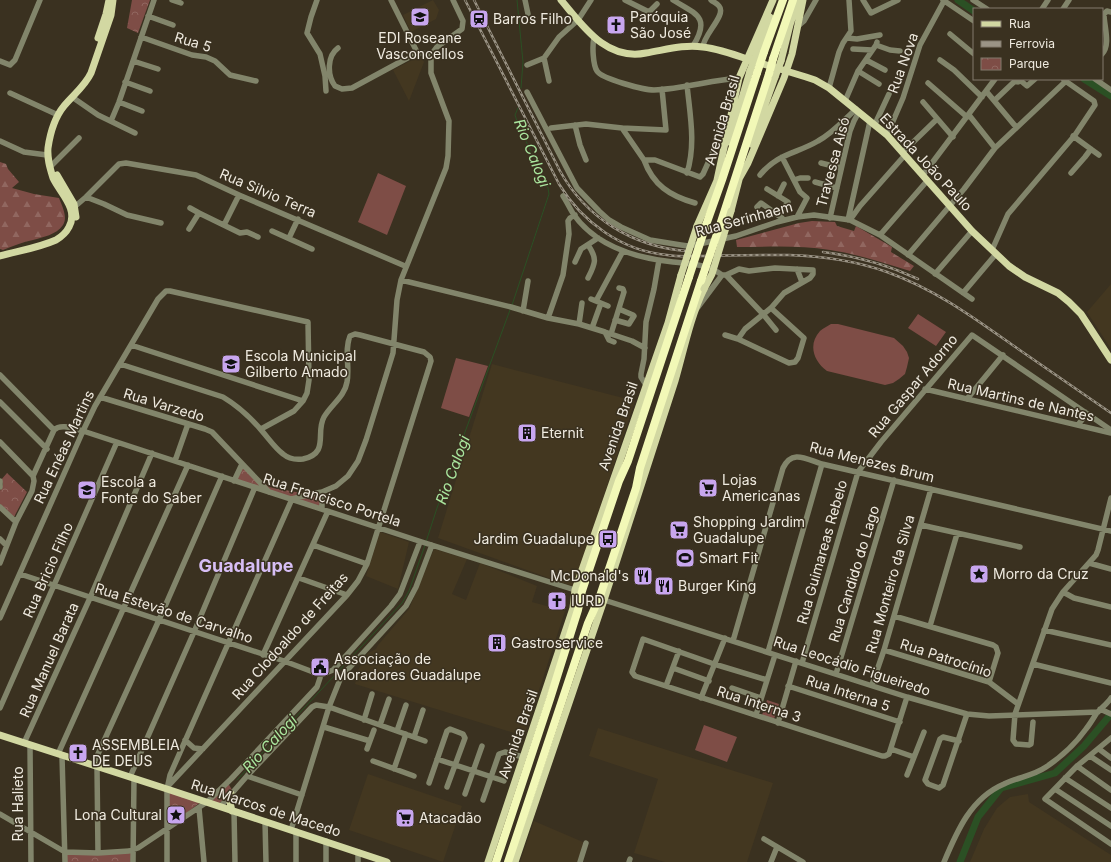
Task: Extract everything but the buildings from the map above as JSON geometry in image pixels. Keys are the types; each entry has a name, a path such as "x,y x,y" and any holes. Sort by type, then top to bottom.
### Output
{"highway":[{"name":"Avenida Brasil","path":"496,862 550,699 578,610 582,591 658,371 685,276 706,225 726,169 760,52 783,0"},
{"name":"Avenida Brasil","path":"508,862 588,623 600,596 636,488 640,468 701,281 777,60 793,0"}],"main road":[{"path":"105,25 108,0"},
{"path":"0,260 55,240 67,231 70,225 75,207 54,178 51,169 48,155 51,135 58,115 82,86 114,0"},
{"name":"Estrada João Paulo","path":"560,0 594,38 613,50 631,54 645,54 676,47 693,46 721,50 815,80 828,88 858,110 886,135 972,231 994,252 1017,272 1058,293 1069,302 1081,314 1111,360"},
{"path":"717,180 740,78 746,59 772,0"},
{"name":"Avenida Brasil","path":"760,52 777,0"},
{"name":"Avenida Brasil","path":"777,60 798,0"},
{"path":"739,179 748,162 786,71 803,0"},
{"name":"Avenida Brasil","path":"488,862 573,608 575,590 685,276 697,226 717,180 753,72"},
{"name":"Avenida Brasil","path":"515,862 604,600 696,309 712,274 739,179 754,136 772,75"},
{"path":"0,256 14,254"},
{"path":"666,406 674,363"},
{"path":"636,416 658,371"},
{"name":"Rua Marcos de Macedo","path":"0,735 132,778 168,787 220,807 387,862"},
{"path":"231,794 230,802 233,811"}],"street":[{"path":"0,61 10,65 15,60 40,0"},
{"path":"111,121 154,0"},
{"path":"172,0 181,4"},
{"path":"317,0 307,33 320,54 325,76 326,91"},
{"path":"391,0 418,54"},
{"path":"167,862 168,787 170,775 292,500 322,492 343,481 354,469 358,461 386,375 394,345 395,318 401,280 405,266 446,168 448,156 448,121 430,73 431,55 437,47 462,29 463,22 453,0"},
{"path":"525,0 528,14"},
{"path":"527,65 544,58 559,37 578,20 591,0"},
{"path":"625,0 649,12 657,4"},
{"path":"673,0 699,16 702,24 700,33 693,46"},
{"path":"703,47 703,41 716,23 721,10 718,5 711,0"},
{"path":"797,27 804,21 816,0"},
{"path":"828,88 839,52 851,31 849,0"},
{"path":"863,0 871,13 898,0"},
{"path":"973,0 985,8"},
{"path":"1064,8 1070,0"},
{"path":"944,1 973,20"},
{"name":"Rua Nova","path":"886,135 903,98 920,45 944,1"},
{"path":"1103,53 1105,51 1107,41 1104,14 1106,12 1111,12"},
{"path":"148,16 172,25"},
{"path":"700,33 706,36"},
{"path":"950,34 973,53"},
{"path":"847,38 857,39 880,35"},
{"name":"Rua 5","path":"141,37 192,55 206,57 216,61 230,75 256,81"},
{"path":"594,38 593,48 595,68 601,75 640,88 652,90 740,78"},
{"path":"853,48 875,45 890,50 900,51"},
{"path":"846,101 858,71 875,45"},
{"path":"338,48 331,54 330,75 335,86 342,89 352,88 418,54 422,53 431,55"},
{"path":"544,58 549,81"},
{"path":"866,60 885,70"},
{"path":"940,60 954,70 982,97"},
{"path":"133,61 158,69"},
{"path":"858,71 879,84"},
{"path":"880,235 925,178 952,137 994,80"},
{"path":"995,100 1015,81 1020,81 1027,86 1033,80"},
{"path":"908,255 972,180 995,148 1065,80 1094,101 1094,105 1073,136 1008,214 994,252 963,293"},
{"path":"1096,80 1111,90"},
{"path":"125,82 150,91"},
{"path":"928,83 968,116 995,148"},
{"path":"687,85 692,149 691,160 687,173"},
{"path":"551,128 586,124 622,128 666,130 662,89"},
{"path":"986,91 1016,127"},
{"name":"Rua Serinhaem","path":"527,92 577,188 586,199 609,220 634,233 650,240 688,246 736,236 797,217 814,215 849,220 880,235 972,299"},
{"path":"10,93 58,115"},
{"path":"849,220 873,123 889,94"},
{"path":"72,97 94,113 135,133"},
{"path":"119,102 142,110"},
{"path":"923,102 952,137"},
{"path":"760,175 770,164 782,157 819,141 858,110"},
{"name":"Travessa Aisó","path":"830,218 852,127 858,110"},
{"path":"849,220 904,154 937,119"},
{"path":"575,125 580,146 586,160"},
{"path":"622,128 644,160 650,174 663,189 682,199 695,203"},
{"path":"1073,136 1099,156"},
{"path":"51,169 78,138"},
{"path":"0,141 24,152 48,155"},
{"path":"1071,173 1091,149"},
{"path":"644,160 655,160 701,177 713,152"},
{"path":"782,157 800,192 807,198 797,217"},
{"name":"Rua Silvio Terra","path":"86,197 119,164 126,163 196,175 405,266"},
{"path":"821,163 842,168"},
{"path":"794,180 808,178"},
{"path":"815,182 837,188"},
{"path":"778,196 784,184"},
{"path":"767,189 788,202 779,216"},
{"path":"224,226 239,195"},
{"path":"563,196 575,216 598,238 623,251 636,256 713,268 724,275 763,314 776,330"},
{"path":"75,207 86,197 127,215 161,223"},
{"path":"757,207 761,203 785,220"},
{"path":"852,203 860,206"},
{"path":"190,208 240,233 247,232 258,237"},
{"path":"189,230 199,213"},
{"path":"548,318 563,275 569,234 568,221 570,218 575,216"},
{"path":"289,238 298,219"},
{"path":"272,231 312,249"},
{"path":"935,274 972,231"},
{"path":"575,262 580,251 598,238"},
{"path":"588,245 595,260 588,278"},
{"path":"592,328 596,301 623,251"},
{"path":"646,385 641,377 641,374 646,322 659,260"},
{"path":"696,309 724,275 739,269 749,271 762,269 797,269 813,271 810,278 784,293 771,308 745,329 738,338"},
{"path":"797,269 802,282"},
{"path":"401,280 507,306 548,318 579,324 632,341 644,348"},
{"path":"523,311 528,281"},
{"path":"614,342 609,340 608,333 615,320 624,292 623,289 619,288"},
{"name":"Rua Enéas Martins","path":"0,618 83,431 100,397 162,294 166,291 308,322 309,386 303,401"},
{"path":"596,301 608,306"},
{"path":"579,324 582,303"},
{"path":"725,335 738,338 791,364 796,361 804,340 801,335 771,308"},
{"path":"615,320 630,324 634,316 619,309"},
{"path":"120,364 223,397 233,403 261,429 282,454 290,458 300,459 313,455 318,451 321,446 321,426 323,419 340,397 347,383 347,346 350,336 355,334 360,335 394,345"},
{"name":"Rua Gaspar Adorno","path":"858,472 866,460 925,389 972,335 1002,355"},
{"path":"131,345 303,401 298,408 288,415 261,429"},
{"name":"Rua Clodoaldo de Freitas","path":"168,787 347,595 358,581 367,564 377,528 431,361 430,357 424,352 394,345"},
{"path":"967,399 1002,355 1111,430"},
{"path":"0,375 54,430 47,449 33,476 34,481 32,491 2,552 0,563"},
{"name":"Rua Martins de Nantes","path":"925,389 1111,433"},
{"name":"Rua Varzedo","path":"100,397 212,432 269,492"},
{"path":"0,402 47,449"},
{"path":"1078,425 1084,417 1085,412"},
{"path":"175,461 188,424"},
{"name":"Rua Francisco Portela","path":"54,430 63,426 83,431 377,528 575,590"},
{"path":"0,442 33,476"},
{"name":"Rua Bricio Filho","path":"0,708 118,442"},
{"name":"Rua Manuel Barata","path":"27,744 152,454"},
{"name":"Rua Menezes Brum","path":"733,641 786,463 792,457 799,456 822,464 1111,531"},
{"path":"234,481 242,464"},
{"path":"768,652 822,464"},
{"path":"65,862 60,755 188,465"},
{"name":"Rua Guimareas Rebelo","path":"802,663 858,472"},
{"path":"98,853 95,766 222,476"},
{"name":"Rua Candido do Lago","path":"836,674 894,480"},
{"path":"0,481 0,486"},
{"path":"133,862 132,778 255,487"},
{"name":"Rua Monteiro da Silva","path":"872,685 884,650 931,489"},
{"path":"322,492 322,509"},
{"path":"1033,722 1031,744 1016,744 1013,740 1015,714 1052,609 1062,592 1089,563 1098,550 1111,498"},
{"path":"0,507 16,522"},
{"path":"263,655 328,511"},
{"path":"921,525 1020,547"},
{"path":"930,626 957,534"},
{"path":"0,539 6,545"},
{"path":"0,814 64,852 98,853 133,851 199,808 231,780 316,688 322,675 333,670 391,606 400,594 421,542"},
{"path":"313,545 367,564"},
{"path":"296,862 294,831 302,795 329,707 341,677 406,606 416,587 431,545"},
{"path":"1089,563 1111,568"},
{"name":"Rua Estevão de Carvalho","path":"20,574 284,661 322,675"},
{"path":"298,578 347,595"},
{"path":"1062,592 1074,598 1111,607"},
{"name":"Rua Leocádio Figueiredo","path":"604,600 907,697 967,714 989,716 1101,711"},
{"path":"894,616 996,647 998,650 998,658 989,682"},
{"path":"1044,630 1111,646"},
{"path":"701,698 725,638"},
{"name":"Rua Interna 3","path":"767,680 714,664 643,639 632,672 635,676 882,756 888,755 891,749"},
{"name":"Rua Patrocínio","path":"884,650 989,682 1018,704"},
{"path":"666,686 679,652"},
{"path":"756,715 775,655"},
{"path":"778,723 796,661"},
{"path":"1033,664 1111,683"},
{"path":"673,668 708,681"},
{"name":"Rua Interna 5","path":"788,686 900,722"},
{"path":"732,688 761,698"},
{"path":"364,720 372,694"},
{"path":"907,697 891,749 914,757"},
{"path":"944,862 954,837 964,820 980,800 1000,786 1016,778 1032,774 1048,766 1081,736 1111,698"},
{"path":"380,725 389,699"},
{"path":"220,807 247,776 312,707 316,705 329,707 425,741"},
{"path":"398,731 406,705"},
{"path":"414,737 423,710"},
{"path":"1101,711 1111,714"},
{"path":"959,741 943,737 940,739 925,780 928,784 939,788 943,785 959,741 967,714"},
{"path":"324,727 370,741"},
{"path":"429,783 447,731 450,729 463,734 464,736 447,788"},
{"path":"368,749 374,730"},
{"path":"907,775 924,732"},
{"path":"394,769 406,734"},
{"path":"1110,739 1077,766 1046,798 1046,801 1111,844"},
{"path":"185,740 194,748 203,750"},
{"name":"Rua Halieto","path":"27,744 31,862"},
{"path":"465,794 482,746"},
{"path":"1098,749 1111,758"},
{"path":"482,800 500,752 505,752 523,758"},
{"path":"1090,756 1111,770"},
{"path":"437,759 504,781"},
{"path":"373,761 414,776"},
{"path":"1077,766 1111,790"},
{"path":"247,776 302,795"},
{"path":"1065,778 1111,808"},
{"path":"231,780 238,786"},
{"path":"1055,788 1111,826"},
{"path":"199,808 204,862"},
{"path":"233,811 235,862"},
{"path":"265,821 266,862"},
{"path":"764,839 803,862"},
{"path":"326,842 326,862"},
{"path":"586,843 580,861 587,862"},
{"path":"771,862 777,847"},
{"path":"358,852 358,862"}],"shaded area":[{"name":"EDI Roseane Vasconcellos","path":"433,0 439,10 436,19 411,32 403,15"},
{"path":"416,58 422,58 424,62 409,101 393,70"},
{"path":"1111,284 1111,349 1087,312"},
{"path":"492,364 635,401 574,587 438,538"},
{"path":"380,532 409,542 398,589 366,576"},
{"path":"434,549 467,559 452,594 466,600 480,563 537,586 532,602 565,611 524,736 355,684 358,670 368,653 376,649 409,609"},
{"path":"598,728 773,783 747,862 665,862 634,853 658,779 589,756"},
{"name":"Atacadão","path":"368,774 462,806 443,862 349,830"},
{"path":"1028,794 1029,802 1111,855 1111,862 970,862 984,829 997,808 1010,797"},
{"path":"534,821 583,842 579,862 520,862"}],"green space":[{"path":"132,0 150,0 138,33 127,28"},
{"path":"0,162 6,164 8,169 19,182 12,188 34,194 59,198 65,219 63,225 57,231 45,237 3,250 0,249"},
{"path":"378,173 406,186 387,235 358,222"},
{"path":"812,221 835,222 837,226 854,231 856,226 892,247 891,252 914,266 910,271 860,256 819,248 737,247 736,240 799,223"},
{"path":"918,314 946,332 936,346 908,328"},
{"path":"831,324 838,324 894,338 903,346 909,358 905,374 893,383 885,385 827,371 815,357 813,347 816,336 820,331"},
{"path":"456,358 488,366 469,417 441,408"},
{"path":"243,465 269,487 312,495 321,493 320,507 235,481"},
{"path":"7,473 27,492 14,517 0,504 0,491 3,484 1,480"},
{"path":"767,700 779,704 774,719 762,715"},
{"path":"704,725 737,737 727,762 695,750"},
{"path":"228,783 232,790 218,805 212,800"},
{"name":"Lona Cultural","path":"168,789 202,801 167,828"},
{"path":"132,853 132,862 67,862 67,854"}],"waterway":[{"name":"Rio Calogi","path":"517,0 523,62 521,88"},
{"path":"958,0 973,10"},
{"path":"1086,80 1111,96"},
{"name":"Rio Calogi","path":"512,305 549,194 548,188 518,124 515,115 518,108"},
{"name":"Rio Calogi","path":"426,542 437,508 510,310"},
{"name":"Rio Calogi","path":"237,780 402,603 409,591 425,545"},
{"path":"960,862 978,817 1001,788 1055,773 1084,746 1111,714"}],"railway":[{"path":"465,0 559,184 579,211 591,222 619,241 634,248 667,255 789,255 851,262 887,272 920,286 951,304 1111,413"},
{"path":"474,0 560,171 583,203 597,216 630,236 648,243 687,251"},
{"path":"823,252 872,262 895,269 918,279"}],"place":[{"name":"EDI Roseane Vasconcellos","path":"420,17"},
{"name":"Barros Filho","path":"479,19"},
{"name":"Paróquia São José","path":"616,25"},
{"name":"Escola Municipal Gilberto Amado","path":"231,364"},
{"name":"Eternit","path":"527,433"},
{"name":"Lojas Americanas","path":"708,488"},
{"name":"Escola a Fonte do Saber","path":"87,490"},
{"name":"Shopping Jardim Guadalupe","path":"679,530"},
{"name":"Jardim Guadalupe","path":"608,539"},
{"name":"Smart Fit","path":"685,558"},
{"name":"Morro da Cruz","path":"979,574"},
{"name":"McDonald's","path":"643,576"},
{"name":"Burger King","path":"664,586"},
{"name":"IURD","path":"557,601"},
{"name":"Gastroservice","path":"497,643"},
{"name":"Associação de Moradores Guadalupe","path":"320,667"},
{"name":"ASSEMBLEIA DE DEUS","path":"78,753"},
{"name":"Lona Cultural","path":"176,815"},
{"name":"Atacadão","path":"405,818"}],"district":[{"name":"Guadalupe","path":"246,566"}]}
